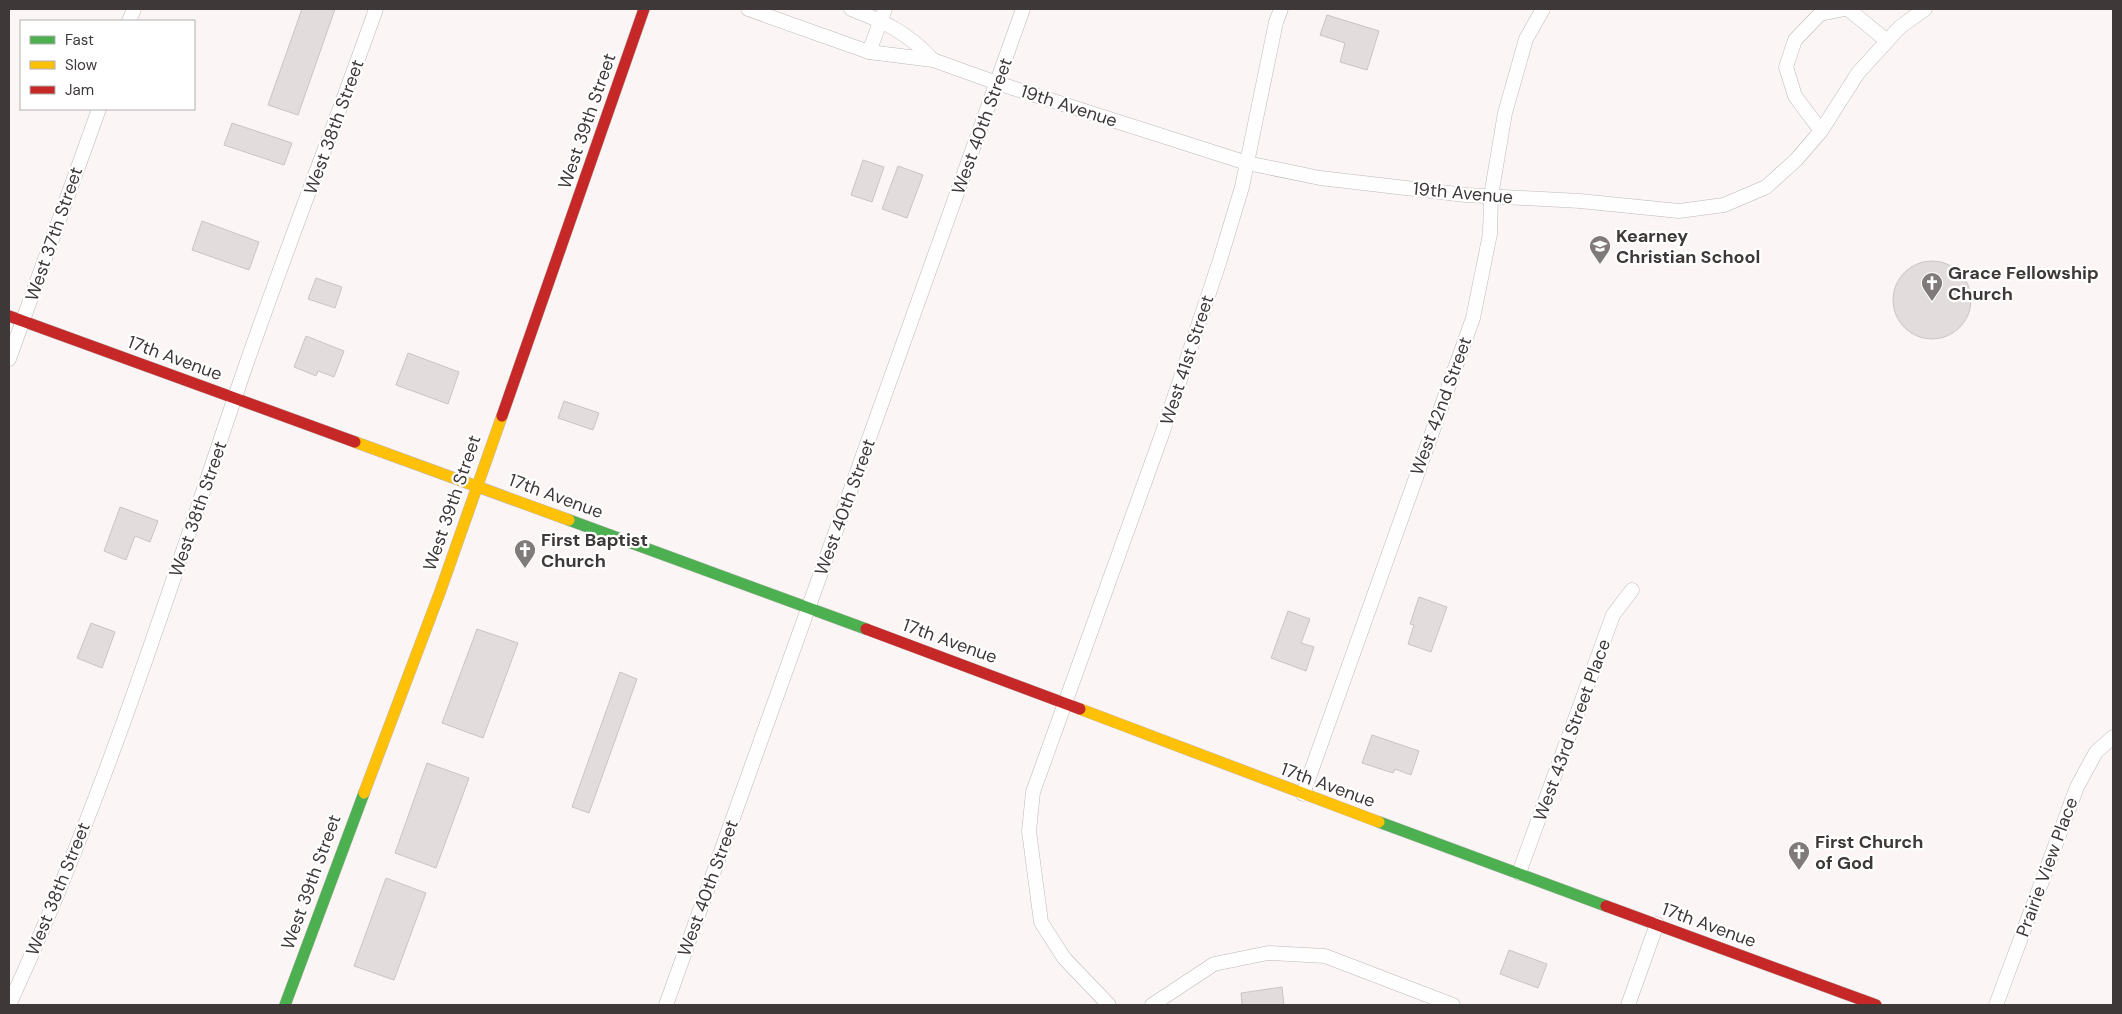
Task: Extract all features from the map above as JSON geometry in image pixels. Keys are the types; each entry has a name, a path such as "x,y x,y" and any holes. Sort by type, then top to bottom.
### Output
{"main road":[{"name":"West 39th Street","path":"285,1005 440,592 644,9"},
{"name":"17th Avenue","path":"9,316 1065,702 1302,794 1876,1005"}],"street":[{"name":"West 38th Street","path":"9,1005 77,846 191,532 235,398 376,9"},
{"name":"19th Avenue","path":"748,9 869,52 933,60 997,83 1247,163 1320,178 1491,196 1580,201 1678,211 1724,205 1766,187 1796,160 1821,130 1858,73 1900,27 1925,9"},
{"name":"19th Avenue","path":"850,9 882,14 916,41 933,60"},
{"name":"West 40th Street","path":"666,1005 1023,9"},
{"name":"West 41st Street","path":"1109,1005 1064,958 1041,922 1028,831 1032,792 1164,428 1220,260 1247,163 1276,22 1281,9"},
{"name":"West 42nd Street","path":"1302,794 1472,318 1490,234 1491,196 1505,113 1526,39 1543,9"},
{"path":"1821,130 1795,96 1786,67 1795,40 1820,14 1847,9 1887,41"},
{"path":"869,52 882,14"},
{"name":"West 37th Street","path":"9,359 24,322 98,110"},
{"name":"West 43rd Street Place","path":"1519,873 1613,615 1632,590"},
{"name":"Prairie View Place","path":"1996,1005 2077,787 2096,752 2113,737"},
{"path":"1628,1005 1657,924"},
{"path":"1152,1005 1214,964 1268,953 1325,956 1453,1005"}],"building":[{"path":"302,9 335,9 298,115 268,105"},
{"path":"1327,15 1379,31 1367,70 1340,62 1345,43 1320,35"},
{"path":"232,123 292,143 284,165 224,145"},
{"path":"863,160 884,167 872,202 851,195"},
{"path":"898,166 923,175 907,218 882,209"},
{"path":"202,221 259,242 249,270 192,250"},
{"name":"Grace Fellowship Church","path":"1932,261 1947,264 1964,278 1968,285 1971,300 1968,315 1954,332 1947,336 1932,339 1917,336 1900,322 1896,315 1893,300 1896,285 1910,268 1917,264"},
{"path":"316,278 342,287 335,308 308,299"},
{"path":"306,336 344,351 334,377 318,371 316,376 294,367"},
{"path":"408,353 459,372 448,404 396,385"},
{"path":"564,401 599,413 593,430 558,418"},
{"path":"120,507 158,521 150,542 135,536 126,560 104,551"},
{"path":"1419,597 1447,607 1431,652 1408,644 1414,625 1410,624"},
{"path":"1288,611 1310,619 1301,643 1314,647 1306,671 1271,658"},
{"path":"91,623 115,632 102,668 77,658"},
{"path":"477,629 518,643 483,738 442,723"},
{"path":"620,672 637,679 589,813 572,807"},
{"path":"1372,735 1419,751 1411,775 1395,769 1393,773 1362,763"},
{"path":"427,763 469,778 436,868 395,853"},
{"path":"386,878 426,893 394,980 354,966"},
{"path":"1509,950 1547,964 1538,988 1500,974"},
{"path":"1282,987 1284,1005 1242,1005 1241,993"}],"traffic: fast":[{"path":"569,520 866,629"},
{"path":"285,1005 364,793"},
{"path":"1379,822 1606,906"}],"traffic: slow":[{"path":"364,793 440,592 502,416"},
{"path":"355,442 569,520"},
{"path":"1080,709 1379,822"}],"traffic: jam":[{"path":"502,416 644,9"},
{"path":"9,316 355,442"},
{"path":"866,629 1080,709"},
{"path":"1606,906 1876,1005"}],"place":[{"name":"Kearney Christian School","path":"1600,265"},
{"name":"Grace Fellowship Church","path":"1932,302"},
{"name":"First Baptist Church","path":"525,569"},
{"name":"First Church of God","path":"1799,871"}]}
